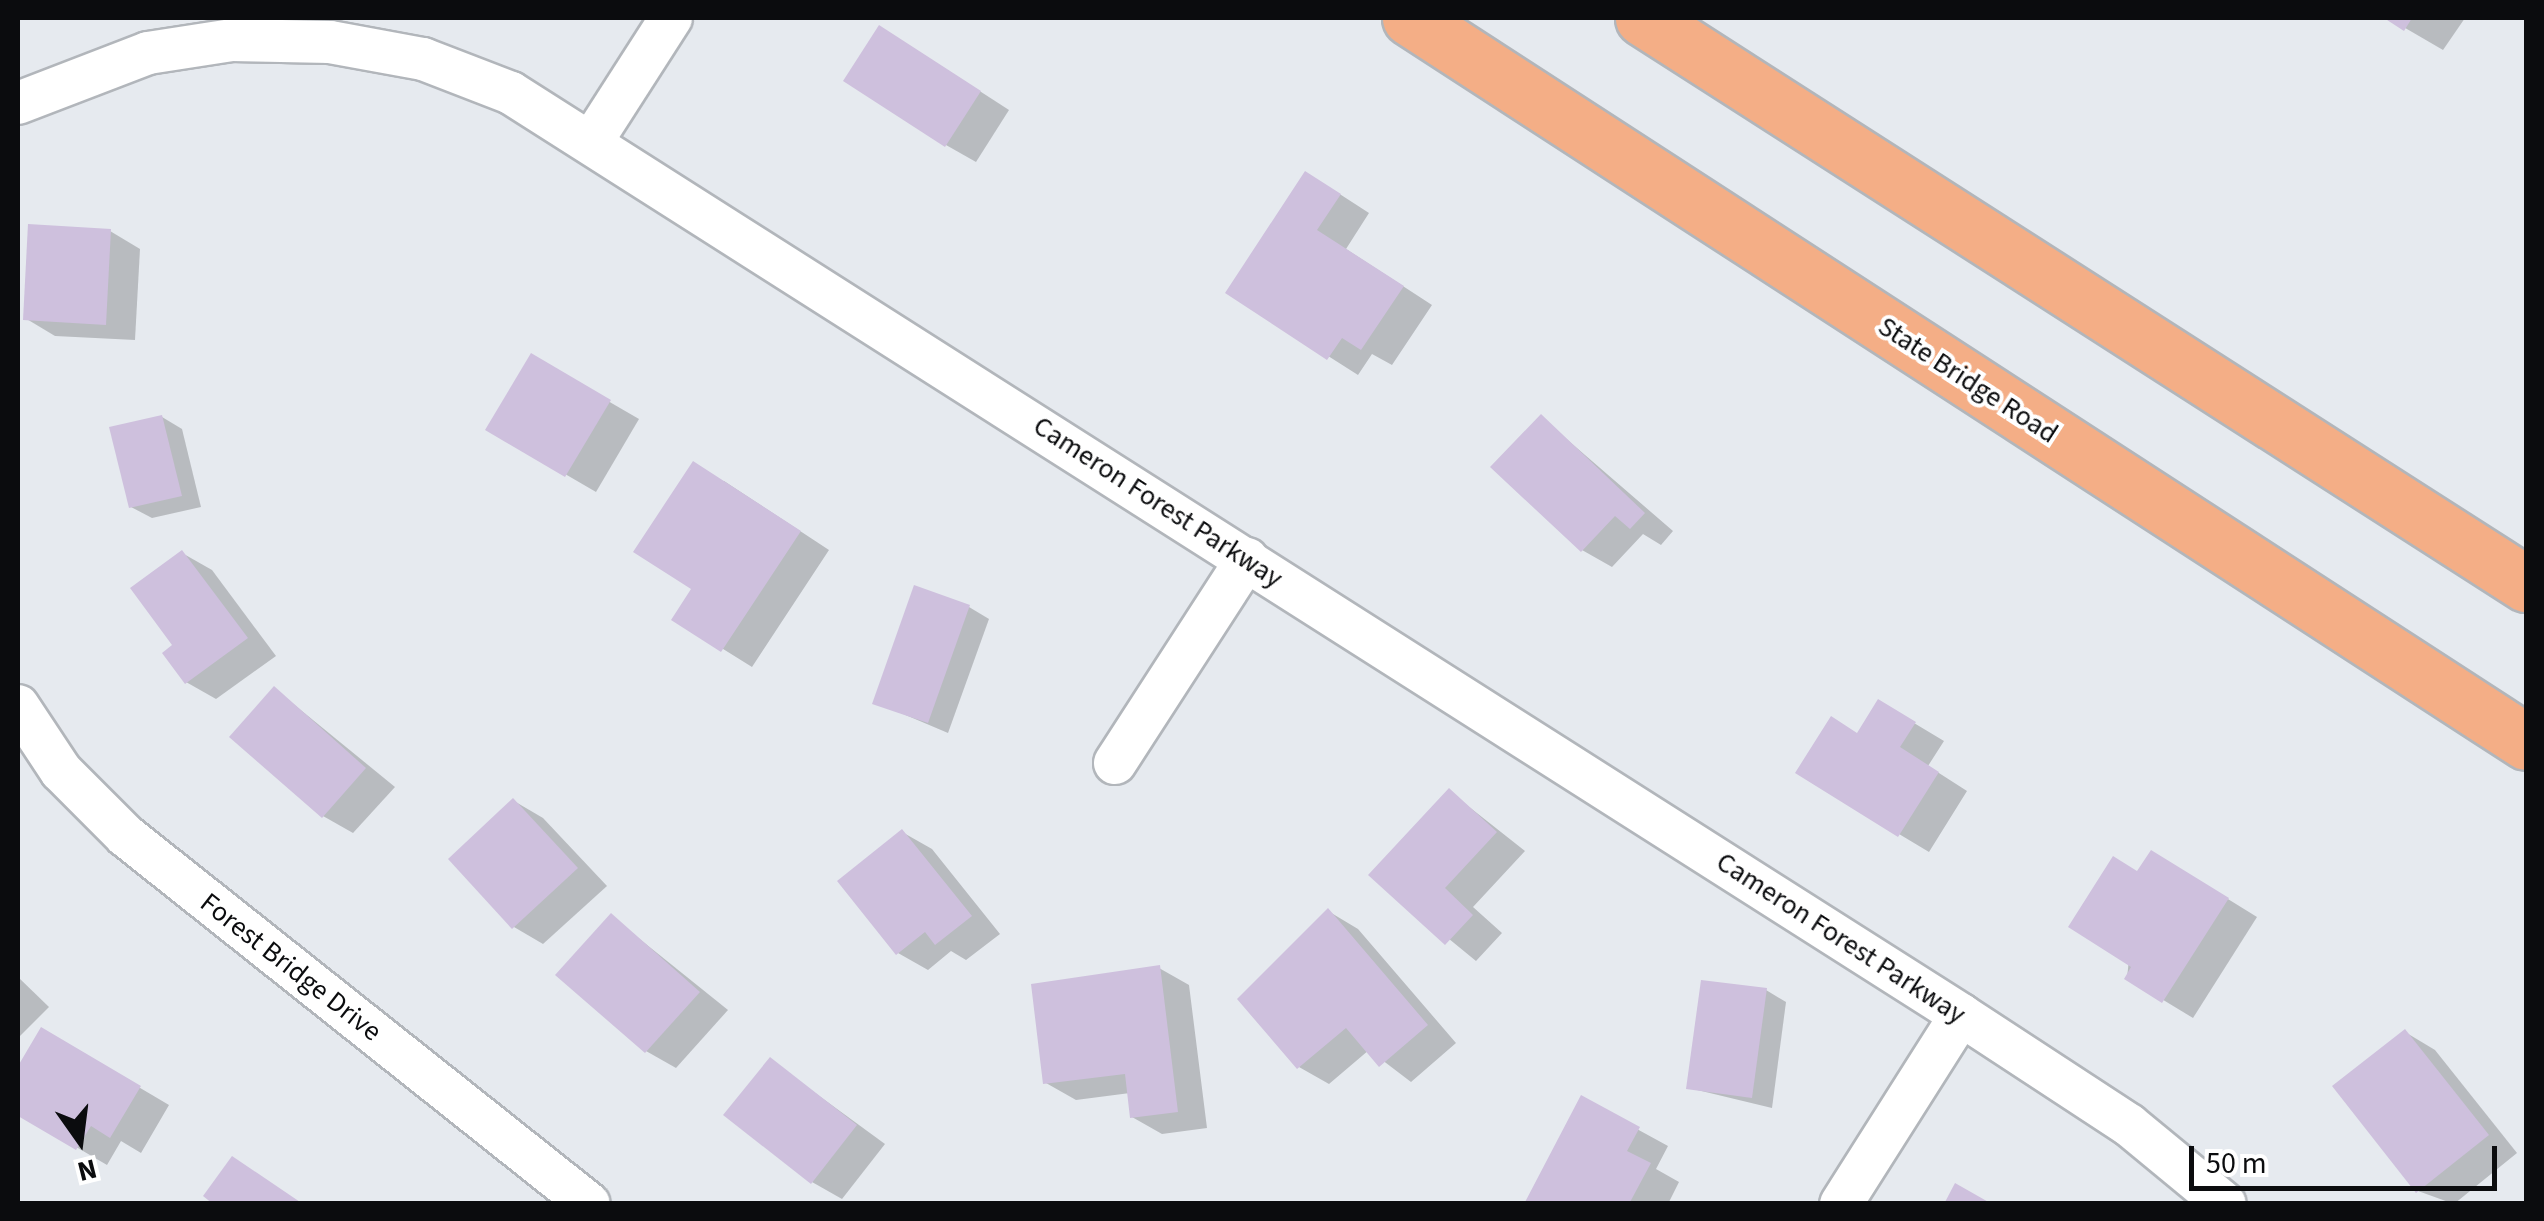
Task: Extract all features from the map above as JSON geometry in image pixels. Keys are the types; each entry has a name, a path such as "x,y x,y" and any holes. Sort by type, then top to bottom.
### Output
{"highway":[{"name":"State Bridge Road","path":"1410,18 2526,742"},
{"path":"1643,18 2526,584"}],"street":[{"path":"592,140 671,18"},
{"name":"Cameron Forest Parkway","path":"18,102 148,52 232,40 330,42 423,60 511,93 592,140 1961,1015 2130,1125 2225,1204"},
{"path":"1115,763 1248,559"},
{"name":"Forest Bridge Drive","path":"18,706 61,771 126,836 589,1204"},
{"path":"1841,1204 1961,1015"}],"building":[{"path":"2384,18 2412,18 2404,31"},
{"path":"879,25 981,91 945,147 843,81"},
{"path":"1305,171 1341,194 1317,230 1404,286 1361,350 1342,338 1327,360 1225,293"},
{"path":"28,224 111,229 106,325 23,320"},
{"path":"531,353 611,400 565,477 485,430"},
{"path":"1541,414 1645,513 1630,529 1615,516 1581,552 1490,467"},
{"path":"162,415 182,496 129,508 109,427"},
{"path":"693,461 801,531 721,652 671,620 691,589 633,552"},
{"path":"182,550 248,638 185,684 162,653 172,645 130,588"},
{"path":"914,585 970,605 928,723 872,704"},
{"path":"274,686 366,768 322,818 229,737"},
{"path":"1878,699 1916,722 1900,747 1939,772 1898,837 1795,773 1831,716 1857,733"},
{"path":"1449,788 1497,832 1445,888 1473,915 1445,945 1368,875"},
{"path":"513,798 578,868 512,929 448,859"},
{"path":"902,829 972,916 935,945 925,932 896,955 837,881"},
{"path":"2151,850 2229,898 2162,1003 2124,979 2131,967 2068,927 2113,856 2137,871"},
{"path":"1328,908 1428,1025 1379,1067 1346,1028 1297,1069 1237,999"},
{"path":"611,913 700,992 645,1053 555,975"},
{"path":"1160,965 1178,1112 1130,1118 1125,1074 1043,1084 1031,984"},
{"path":"1701,980 1767,988 1752,1098 1686,1089"},
{"path":"41,1027 141,1086 110,1138 91,1126 76,1150 18,1116 18,1066"},
{"path":"2405,1029 2489,1135 2416,1193 2332,1086"},
{"path":"770,1057 857,1125 811,1184 723,1115"},
{"path":"1581,1095 1640,1127 1627,1151 1651,1163 1629,1204 1524,1204"},
{"path":"232,1156 303,1204 213,1204 203,1196"},
{"path":"1955,1183 1992,1204 1944,1204"}]}
